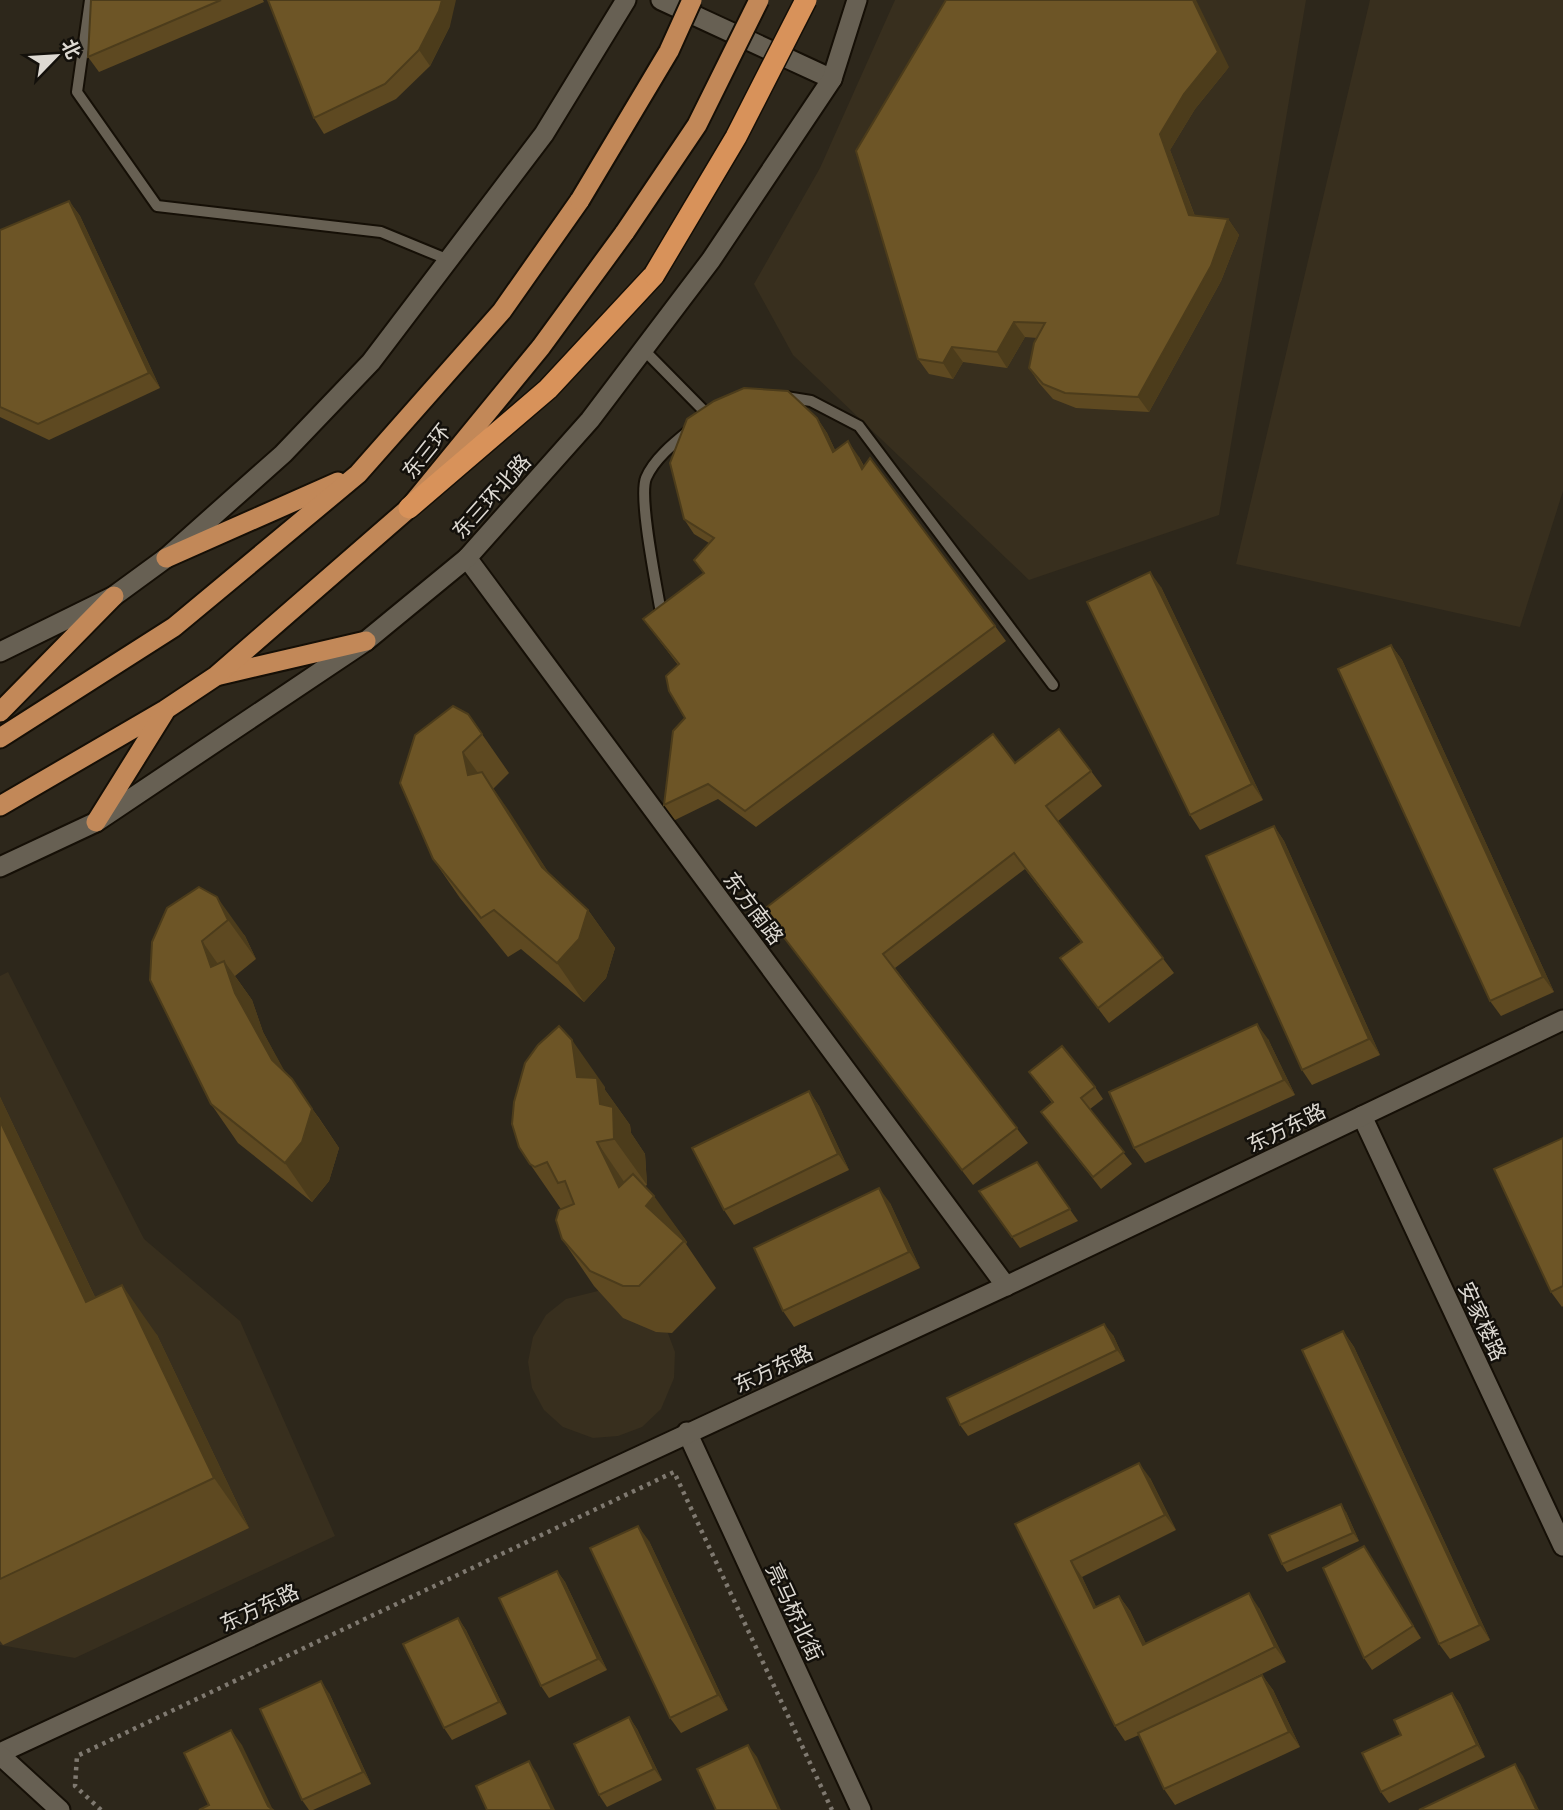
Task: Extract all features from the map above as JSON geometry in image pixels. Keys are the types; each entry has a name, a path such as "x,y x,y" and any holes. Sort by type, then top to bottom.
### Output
{"highway":[{"name":"东三环","path":"0,738 174,627 358,474 502,311 580,200 668,51 692,0"},
{"name":"东三环","path":"0,806 165,710 216,676 409,508 541,346 625,232 697,125 759,0"},
{"path":"409,508 548,389 654,275 736,137 806,0"},
{"path":"166,558 358,474"},
{"path":"0,712 114,596"},
{"path":"216,676 366,641"},
{"path":"96,822 165,710"}],"street":[{"path":"0,652 114,596 166,558 283,454 371,362 449,260 544,134 626,0"},
{"path":"661,0 832,79"},
{"name":"东三环北路","path":"0,867 96,822 366,641 467,558 590,420 711,260 832,79 858,0"},
{"name":"东方南路","path":"467,558 1006,1286"},
{"name":"东方东路","path":"0,1754 1006,1286 1563,1020"},
{"name":"安家楼路","path":"1362,1116 1563,1546"},
{"name":"亮马桥北街","path":"688,1432 861,1810"},
{"path":"0,1754 60,1810"}],"lane":[{"path":"90,0 77,92 157,206 381,232 449,260"},
{"path":"643,349 708,415"},
{"path":"777,395 811,401 859,426 1053,685"},
{"path":"663,621 647,519 645,480 668,447 708,415 720,409"}],"path":[{"path":"102,1810 75,1786 77,1756 674,1472 832,1810"}],"shaded area":[{"path":"895,0 1306,0 1219,515 1029,580 793,355 754,284 820,168"},
{"path":"1370,0 1563,0 1563,491 1520,627 1236,564"},
{"path":"8,972 144,1239 240,1321 335,1536 75,1658 0,1645 0,976"},
{"path":"602,1290 666,1328 675,1352 674,1378 661,1409 642,1427 618,1436 593,1438 563,1427 544,1410 532,1388 528,1362 533,1337 546,1315 566,1299"}],"building":[{"path":"91,0 221,0 88,57"},
{"path":"268,0 442,0 419,50 385,84 314,118"},
{"path":"946,0 1193,0 1218,52 1184,94 1160,134 1189,215 1228,219 1211,266 1138,397 1065,393 1043,384 1029,368 1034,343 1045,323 1014,322 997,352 952,347 943,363 918,359 856,151"},
{"path":"69,201 149,373 38,424 0,407 0,230"},
{"path":"744,388 788,391 817,418 833,452 848,441 862,469 870,458 995,626 745,811 708,784 664,805 673,731 685,718 669,691 666,676 679,664 643,619 704,573 694,560 714,538 684,519 670,463 687,419 714,401"},
{"path":"1150,572 1252,784 1190,815 1087,602"},
{"path":"1391,645 1543,977 1490,1001 1338,669"},
{"path":"453,706 468,714 482,734 463,752 468,775 482,772 542,867 588,910 579,939 557,963 494,910 481,918 433,859 400,783 415,735"},
{"path":"1059,729 1091,771 1046,806 1163,958 1098,1008 1060,958 1082,942 1014,853 883,954 1017,1128 962,1170 763,910 993,734 1015,763"},
{"path":"1274,826 1369,1039 1302,1070 1206,856"},
{"path":"199,887 217,897 228,920 202,941 211,967 224,961 235,993 272,1060 292,1079 312,1109 302,1142 285,1163 211,1104 150,980 152,942 167,908"},
{"path":"1257,1024 1284,1080 1134,1148 1109,1092"},
{"path":"559,1026 572,1040 577,1077 597,1078 600,1104 613,1107 614,1139 597,1142 619,1187 633,1174 654,1196 646,1206 684,1241 639,1286 623,1286 590,1271 562,1239 556,1220 559,1210 574,1204 565,1181 558,1183 547,1162 535,1167 530,1164 519,1147 512,1124 514,1102 525,1063 538,1045"},
{"path":"1062,1046 1095,1087 1081,1098 1124,1152 1093,1177 1041,1112 1053,1102 1029,1072"},
{"path":"809,1091 838,1154 724,1210 692,1148"},
{"path":"0,1121 86,1302 122,1285 214,1478 0,1579"},
{"path":"1563,1138 1563,1286 1551,1292 1494,1169"},
{"path":"1037,1162 1070,1209 1012,1237 979,1191"},
{"path":"879,1188 909,1252 783,1311 754,1248"},
{"path":"1104,1324 1117,1350 960,1425 947,1398"},
{"path":"1343,1331 1480,1625 1439,1644 1302,1350"},
{"path":"1139,1463 1165,1515 1071,1561 1094,1608 1119,1596 1143,1645 1249,1593 1275,1647 1115,1726 1015,1524"},
{"path":"1341,1504 1353,1533 1282,1564 1269,1535"},
{"path":"638,1526 718,1695 670,1718 590,1548"},
{"path":"1364,1546 1413,1626 1364,1658 1323,1568"},
{"path":"557,1571 598,1659 541,1686 499,1598"},
{"path":"458,1618 499,1702 444,1728 403,1644"},
{"path":"1262,1675 1289,1732 1164,1789 1138,1733"},
{"path":"321,1681 363,1772 302,1800 260,1709"},
{"path":"1452,1693 1477,1745 1381,1792 1362,1753 1401,1735 1394,1720"},
{"path":"629,1717 654,1769 599,1795 574,1744"},
{"path":"231,1730 268,1806 273,1810 199,1810 209,1805 184,1753"},
{"path":"748,1745 779,1810 716,1810 697,1769"},
{"path":"529,1761 552,1810 487,1810 476,1786"},
{"path":"1515,1764 1535,1810 1419,1810"}]}
